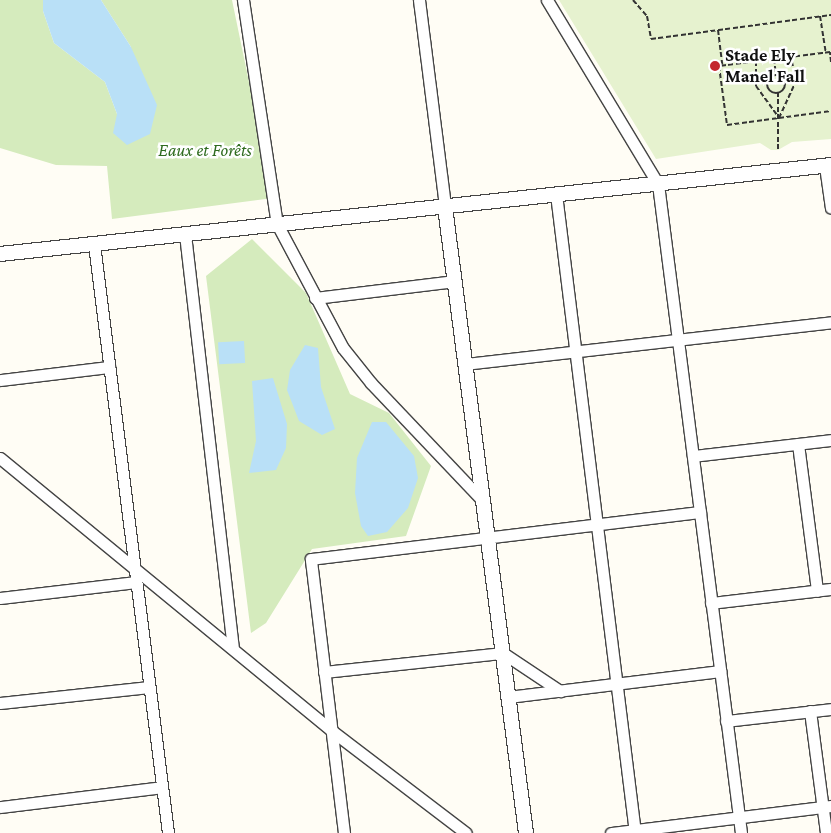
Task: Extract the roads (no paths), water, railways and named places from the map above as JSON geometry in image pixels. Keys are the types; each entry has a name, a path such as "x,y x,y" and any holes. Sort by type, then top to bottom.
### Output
{"street":[{"path":"243,0 277,224 343,348 371,383 481,499"},
{"path":"419,0 466,364 481,499 488,538 526,833"},
{"path":"547,0 658,184 740,833"},
{"path":"0,254 828,166 831,208"},
{"path":"556,194 635,832"},
{"path":"185,234 233,647"},
{"path":"94,244 168,833"},
{"path":"315,298 455,281"},
{"path":"466,364 831,322"},
{"path":"0,380 109,367"},
{"path":"693,456 831,440"},
{"path":"798,444 817,591"},
{"path":"0,458 233,647 332,731 466,833"},
{"path":"344,833 311,559 700,512"},
{"path":"0,598 136,582"},
{"path":"711,603 831,589"},
{"path":"324,672 502,653 560,691"},
{"path":"508,698 720,671"},
{"path":"0,704 150,687"},
{"path":"726,721 831,708"},
{"path":"810,711 827,806 826,833"},
{"path":"0,807 162,787"},
{"path":"611,833 635,832 827,806"}],"water":[{"path":"43,0 101,0 131,47 157,105 150,134 127,145 113,133 117,114 105,82 54,43 43,11"},
{"path":"244,341 245,363 219,364 218,342"},
{"path":"305,345 318,348 321,387 335,429 322,435 299,421 287,390 290,370"},
{"path":"273,378 287,424 286,448 276,470 249,473 256,441 252,381"},
{"path":"372,422 386,422 414,456 418,478 408,508 387,532 368,536 361,526 355,493 357,458"}],"place":[{"name":"Stade Ely Manel Fall","path":"715,66"}],"park label":[{"name":"Eaux et Forêts","path":"205,150"}]}
